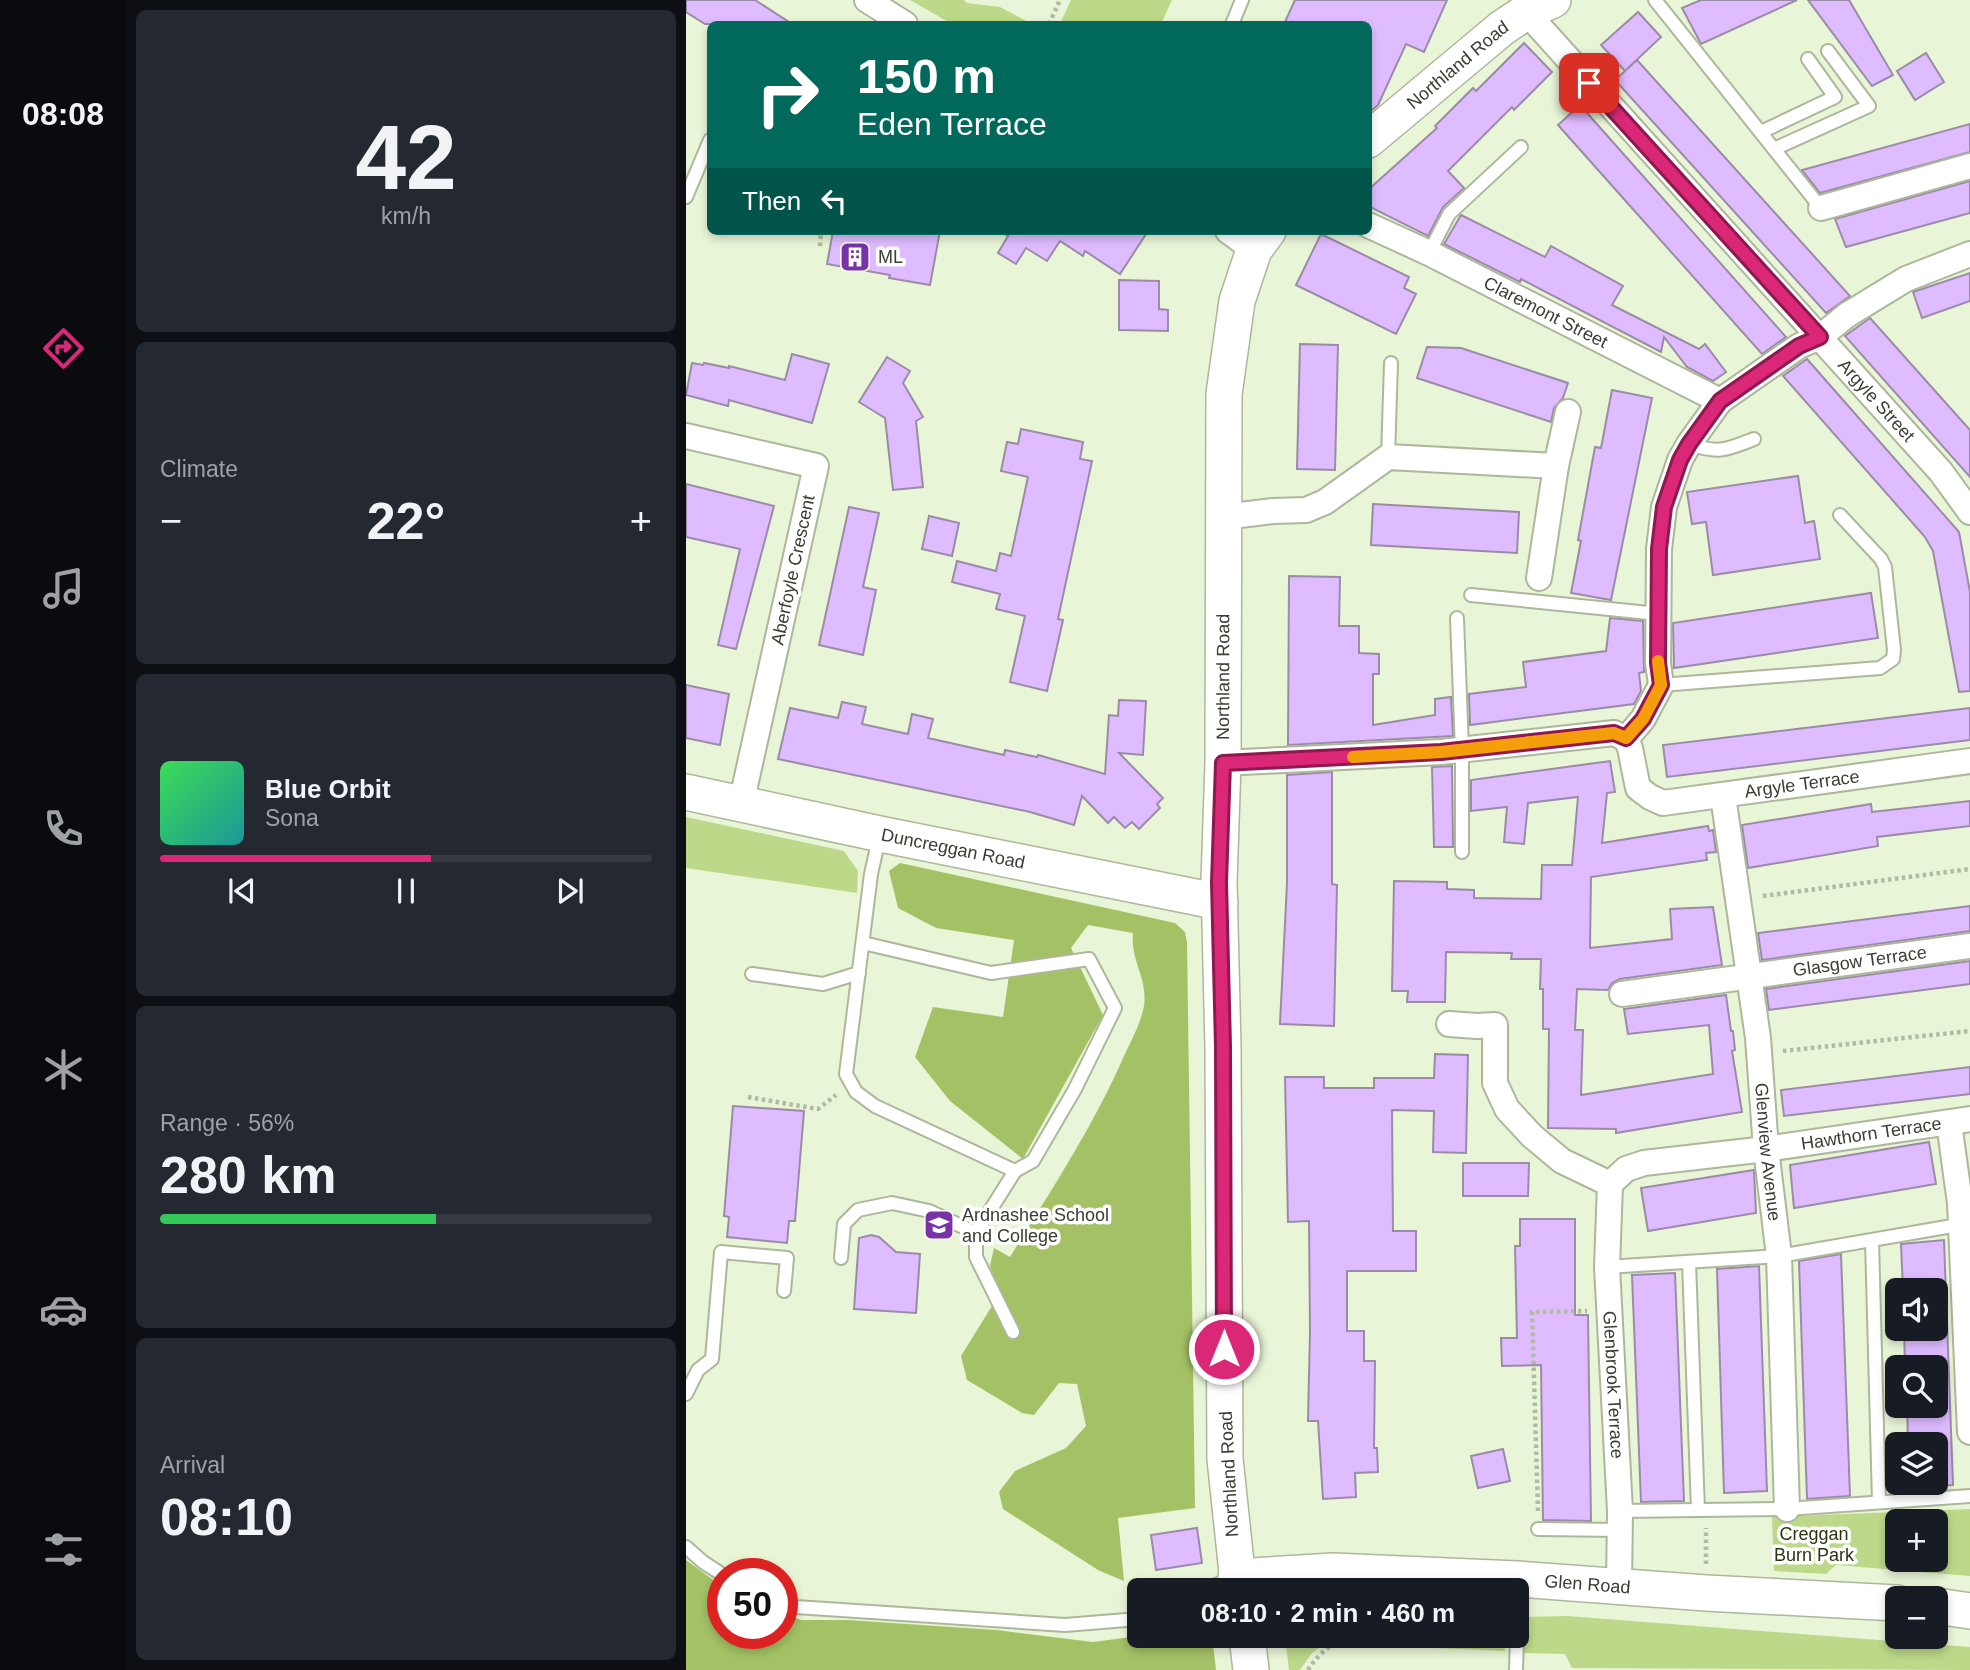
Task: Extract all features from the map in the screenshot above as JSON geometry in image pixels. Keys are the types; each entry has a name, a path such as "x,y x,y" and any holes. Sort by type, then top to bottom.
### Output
{"main road":[{"name":"Northland Road","path":"1372,137 1502,28 1539,6"},
{"name":"Northland Road","path":"1236,1578 1225,1459 1220,902 1224,394 1237,301 1250,237"},
{"name":"Duncreggan Road","path":"686,792 1220,902"},
{"name":"Glen Road","path":"1281,1578 1333,1571 1425,1578"},
{"name":"Glen Road","path":"1529,1585 1619,1587 1885,1602"},
{"path":"1948,1608 1970,1611"},
{"path":"1248,1648 1251,1670"}],"street":[{"path":"867,0 900,21"},
{"name":"Argyle Street","path":"1539,6 1820,337 1941,472 1970,512"},
{"path":"1821,208 1970,166"},
{"name":"Claremont Street","path":"1372,227 1429,253 1720,401"},
{"path":"1223,763 1462,750 1614,733 1626,738 1643,719 1661,685 1658,663 1659,549 1664,507 1680,460 1689,444 1720,401 1799,346 1820,337 1847,315 1906,279 1970,254"},
{"path":"1539,578 1556,466 1568,412"},
{"name":"Aberfoyle Crescent","path":"686,436 816,467 741,804"},
{"path":"1224,517 1306,510 1325,502 1388,457 1556,466"},
{"name":"Argyle Terrace","path":"1626,738 1638,788 1662,803 1970,761"},
{"name":"Glenview Avenue","path":"1723,796 1759,1054 1766,1149 1779,1256 1787,1509"},
{"name":"Glasgow Terrace","path":"1622,994 1970,946"},
{"path":"1449,1024 1495,1025 1495,1083 1507,1109 1532,1136 1562,1161 1609,1184"},
{"path":"1960,1121 1960,1203 1966,1224 1970,1432"},
{"name":"Hawthorn Terrace","path":"1609,1184 1626,1169 1644,1163 1766,1149 1960,1121"},
{"name":"Glenbrook Terrace","path":"1609,1184 1607,1268 1620,1521 1619,1587"}],"lane":[{"path":"1233,21 1242,0"},
{"path":"1655,0 1821,208"},
{"path":"1774,149 1869,106 1828,51"},
{"path":"1760,132 1835,97 1808,59"},
{"path":"686,197 707,147"},
{"path":"1429,253 1449,214 1521,147"},
{"path":"1388,457 1391,363"},
{"path":"1689,444 1722,451 1754,439"},
{"path":"1661,685 1840,672 1888,665 1893,659 1894,650 1885,567 1881,559 1840,515"},
{"path":"1471,595 1659,614"},
{"path":"1457,618 1462,750 1462,852"},
{"path":"880,834 871,874 846,1074 856,1092 875,1106 1015,1171"},
{"path":"863,943 991,973 1088,959 1115,1008 1075,1089 1033,1161 1015,1171 976,1233 976,1257 1013,1332"},
{"path":"752,974 823,984 859,973"},
{"path":"841,1258 844,1224 858,1210 892,1203 929,1211 976,1233"},
{"path":"1607,1268 1779,1256 1966,1224"},
{"path":"1872,1240 1879,1502"},
{"path":"686,1394 698,1370 712,1359 721,1252 787,1258 784,1291"},
{"path":"1689,1262 1698,1510"},
{"path":"1538,1529 1698,1510 1787,1509 1970,1496"},
{"path":"686,1547 707,1564"},
{"path":"798,1607 1065,1625 1127,1620"},
{"path":"1516,1670 1517,1648"}],"path":[{"path":"1050,21 1060,0"},
{"path":"820,246 821,235"},
{"path":"1736,899 1970,869"},
{"path":"1759,1054 1970,1031"},
{"path":"748,1097 818,1109 851,1083"},
{"path":"1538,1529 1532,1312 1609,1311"},
{"path":"1706,1521 1706,1593"},
{"path":"1308,1670 1327,1648"}],"green space":[{"path":"910,0 964,0 967,3 1000,7 1026,21 947,21"},
{"path":"1071,0 1172,0 1162,21 1061,21"},
{"path":"686,817 844,851 858,871 857,893 686,868"},
{"path":"900,863 1175,923 1185,932 1195,1508 1118,1518 1124,1581 1098,1570 1003,1509 999,1492 1015,1471 1066,1448 1086,1426 1077,1384 1059,1383 1034,1415 1022,1413 967,1380 961,1356 1000,1293 990,1266 994,1248 1010,1257 1085,1134 1138,1025 1145,996 1134,952 1133,933 1088,925 1071,948 1103,1015 1023,1159 950,1101 915,1057 933,1007 1003,1017 1014,940 936,928 898,908 889,871"},
{"name":"Creggan Burn Park","path":"1970,1509 1970,1576 1921,1572 1948,1572 1948,1510"},
{"name":"Creggan Burn Park","path":"1885,1512 1885,1569 1836,1565 1826,1574 1774,1571 1772,1517"},
{"path":"686,1560 707,1575 707,1649 798,1649 798,1619 848,1620 996,1630 1093,1642 1127,1638 1127,1648 1213,1648 1216,1670 686,1670"},
{"path":"1567,1616 1885,1640 1885,1649 1948,1649 1948,1645 1970,1647 1970,1670 1572,1668 1565,1654 1524,1653 1524,1648 1529,1648 1529,1617"},
{"path":"1286,1648 1319,1648 1300,1670 1289,1670"},
{"path":"1436,1648 1505,1648 1505,1651"}],"building":[{"path":"686,0 755,0 787,21 707,21 705,24 686,12"},
{"path":"1295,0 1447,0 1424,52 1406,44 1378,105 1372,110 1372,21 1285,21"},
{"path":"1701,0 1797,0 1701,44 1682,8"},
{"path":"1808,0 1849,0 1893,75 1872,86"},
{"path":"1638,12 1661,37 1626,70 1637,60 1850,296 1826,313 1615,80 1625,71 1601,45"},
{"path":"1524,43 1552,72 1514,110 1512,107 1448,171 1464,188 1443,207 1428,236 1372,208 1372,186 1437,128 1435,126 1473,88 1476,91"},
{"path":"1926,53 1944,82 1915,100 1897,71"},
{"path":"1580,105 1786,337 1762,354 1558,125"},
{"path":"1970,124 1970,152 1820,193 1802,170"},
{"path":"1970,181 1970,213 1846,247 1835,219"},
{"path":"1461,215 1545,257 1551,246 1623,286 1612,305 1699,349 1705,344 1726,372 1713,381 1687,367 1664,337 1661,352 1521,279 1520,282 1444,244"},
{"name":"ML","path":"832,235 939,235 930,285 827,264"},
{"path":"1145,235 1120,274 1085,251 1083,256 1060,241 1047,261 1026,248 1016,264 998,253 1008,236"},
{"path":"1321,235 1323,235 1409,277 1404,288 1416,294 1396,334 1296,285"},
{"path":"1970,273 1970,301 1922,318 1913,292"},
{"path":"1119,280 1159,281 1159,309 1168,310 1168,331 1119,330"},
{"path":"1870,318 1970,430 1970,477 1845,336"},
{"path":"1300,344 1338,345 1335,470 1297,469"},
{"path":"1427,347 1461,348 1568,383 1563,398 1554,408 1551,422 1417,378"},
{"path":"792,354 829,364 812,423 729,400 728,406 686,395 692,363 729,366 785,380"},
{"path":"887,357 910,371 903,383 923,417 916,421 923,487 893,490 885,418 859,402"},
{"path":"1807,359 1959,532 1970,592 1970,691 1959,692 1933,551 1925,537 1783,376"},
{"path":"1612,390 1652,398 1611,600 1571,593 1595,447 1601,448"},
{"path":"1021,429 1083,442 1080,459 1092,461 1058,619 1063,620 1047,691 1010,682 1025,616 996,609 1000,594 952,582 957,561 996,571 1000,553 1011,556 1028,477 1001,471 1007,442 1018,444"},
{"path":"1798,476 1805,523 1814,521 1820,559 1713,575 1706,522 1692,524 1687,492"},
{"path":"686,484 774,506 736,649 718,645 740,549 686,537"},
{"path":"1373,504 1519,512 1517,553 1371,545"},
{"path":"849,507 879,513 863,587 876,590 863,655 819,645"},
{"path":"929,516 959,523 952,556 922,549"},
{"path":"1289,576 1340,577 1339,626 1359,626 1359,653 1379,654 1379,674 1373,674 1373,725 1435,715 1435,699 1451,697 1453,736 1288,745"},
{"path":"1871,593 1878,638 1674,668 1673,623"},
{"path":"1610,618 1643,621 1644,672 1639,673 1641,691 1634,704 1470,725 1469,694 1526,687 1523,662 1606,651"},
{"path":"686,685 729,694 720,745 686,738"},
{"path":"1119,700 1146,701 1143,755 1119,753 1163,798 1157,804 1160,808 1139,829 1132,822 1125,828 1114,817 1108,823 1082,796 1074,825 1030,812 778,759 790,708 838,718 842,702 866,707 862,724 908,734 912,714 933,719 928,738 1004,755 1005,750 1037,757 1038,755 1105,774 1109,715 1118,716"},
{"path":"1970,708 1970,740 1667,777 1663,745"},
{"path":"1610,761 1615,792 1607,793 1602,843 1708,826 1709,831 1713,830 1716,852 1706,853 1707,860 1591,877 1590,948 1672,939 1670,909 1713,907 1722,965 1620,979 1612,983 1608,990 1577,989 1575,1030 1583,1030 1581,1095 1713,1074 1709,1025 1628,1034 1624,1009 1726,995 1742,1112 1616,1133 1616,1129 1548,1128 1549,1029 1543,1029 1541,959 1511,959 1512,953 1446,952 1445,1002 1407,1002 1408,991 1392,991 1394,881 1447,882 1447,889 1474,890 1474,898 1541,899 1542,865 1572,865 1578,797 1528,803 1524,844 1504,842 1507,807 1471,811 1471,780"},
{"path":"1452,766 1453,847 1434,847 1432,767"},
{"path":"1332,772 1332,884 1337,885 1334,1026 1280,1024 1287,883 1287,775"},
{"path":"1970,801 1970,826 1877,837 1878,846 1748,868 1742,825 1871,804 1872,812"},
{"path":"1970,906 1970,931 1762,960 1758,933"},
{"path":"1970,961 1970,984 1769,1010 1766,989"},
{"path":"1435,1054 1468,1055 1466,1153 1433,1152 1434,1111 1392,1110 1393,1231 1416,1231 1416,1271 1347,1271 1347,1331 1364,1331 1364,1361 1375,1361 1374,1448 1377,1448 1378,1472 1355,1473 1356,1497 1323,1499 1318,1421 1308,1421 1309,1221 1288,1222 1285,1077 1324,1077 1324,1088 1374,1088 1374,1078 1434,1078"},
{"path":"1970,1067 1970,1094 1784,1116 1781,1090"},
{"path":"733,1106 804,1111 795,1221 789,1221 787,1243 727,1237 729,1217 724,1216"},
{"path":"1929,1142 1936,1184 1794,1208 1790,1165"},
{"path":"1463,1163 1529,1163 1528,1196 1463,1196"},
{"path":"1754,1170 1756,1213 1648,1231 1641,1188"},
{"path":"1520,1219 1575,1219 1575,1315 1588,1315 1591,1521 1543,1520 1541,1365 1502,1366 1501,1338 1517,1338 1515,1246 1520,1246"},
{"path":"871,1235 879,1237 896,1252 920,1254 916,1313 854,1309 859,1238"},
{"path":"1944,1240 1945,1278 1902,1278 1901,1244"},
{"path":"1841,1254 1850,1496 1807,1499 1799,1261"},
{"path":"1759,1266 1767,1491 1724,1493 1717,1269"},
{"path":"1675,1273 1684,1501 1641,1502 1632,1275"},
{"path":"1904,1341 1948,1341 1953,1485 1948,1485 1948,1432 1908,1432 1907,1418 1948,1418 1948,1355 1905,1355"},
{"path":"1503,1449 1510,1481 1478,1488 1471,1456"},
{"path":"1197,1528 1202,1563 1156,1570 1151,1535"}],"slow traffic":[{"path":"1353,757 1441,752 1614,733 1626,738 1643,719 1661,685 1658,661"}],"place":[{"name":"ML","path":"855,257"},
{"name":"Ardnashee School and College","path":"939,1225"}],"route":[{"path":"1224,1349 1223,1047 1219,882 1223,763 1441,752 1614,733 1626,738 1643,719 1661,685 1658,663 1659,549 1664,507 1680,460 1720,401 1799,346 1820,337 1589,83"}]}
